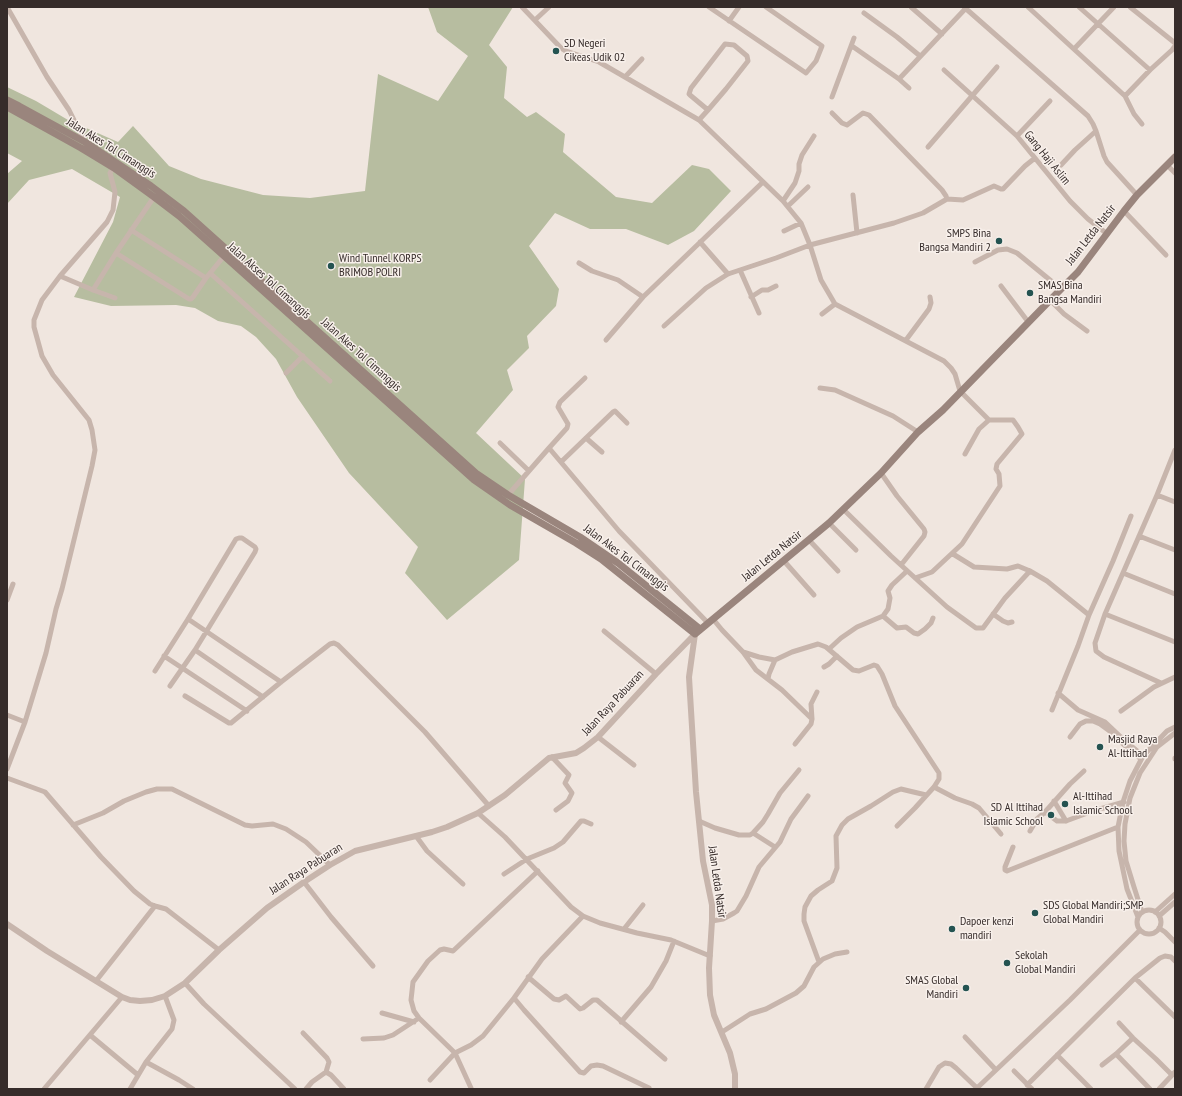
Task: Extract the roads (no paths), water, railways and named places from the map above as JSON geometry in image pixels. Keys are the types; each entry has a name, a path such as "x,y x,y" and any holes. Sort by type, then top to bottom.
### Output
{"main road":[{"name":"Jalan Akes Tol Cimanggis","path":"7,100 83,145"},
{"name":"Jalan Akses Tol Cimanggis","path":"7,107 83,145 115,165 226,253 474,480 510,505 601,559 697,632"},
{"name":"Jalan Letda Natsir","path":"697,632 844,510 881,473 918,432 943,410 960,391 1051,301 1078,272 1106,233 1137,195 1175,157"},
{"name":"Jalan Akes Tol Cimanggis","path":"115,165 151,186 184,211 226,253 477,474 508,495 580,537 618,563 697,632"}],"street":[{"path":"522,7 561,48 599,62 699,120 788,206 801,223 810,245 821,280 835,304 944,361 955,374 960,391 989,420"},
{"path":"535,20 548,7"},
{"path":"709,7 806,73 816,61 822,46 766,7"},
{"path":"729,21 739,7"},
{"path":"911,7 942,34"},
{"path":"1028,7 1125,96 1134,114 1142,124"},
{"path":"1079,7 1150,70"},
{"path":"1074,49 1114,7"},
{"path":"1125,96 1172,50 1175,45 1130,7"},
{"path":"7,8 47,77 69,110 83,145"},
{"path":"899,78 966,8 1081,110 1093,124 1107,162 1137,195"},
{"path":"864,13 920,56"},
{"path":"832,97 854,38"},
{"path":"699,120 708,110 726,89 748,61 747,56 734,45 725,44 691,88 689,94 708,110"},
{"path":"852,46 899,78 909,88"},
{"path":"625,77 642,59"},
{"path":"928,147 997,67"},
{"name":"Gang Haji Aslim","path":"944,70 1017,136 1070,201 1088,219 1106,233"},
{"path":"1017,136 1050,101"},
{"path":"832,113 847,126 862,113 868,115 942,190 947,199"},
{"path":"1061,165 1096,131"},
{"path":"783,201 795,183 802,156 814,136"},
{"path":"664,326 706,288 728,274 810,245 894,224 923,213 947,199 963,200 994,186 1003,189 1035,158"},
{"path":"7,769 25,722 46,653 95,450 89,420 53,375 42,356 34,327 34,320 42,300 60,276 107,222 113,210 115,192 110,173 115,165"},
{"path":"1167,165 1175,173"},
{"path":"606,340 643,298 764,182"},
{"path":"788,206 808,187"},
{"path":"853,195 857,233"},
{"path":"93,290 154,197"},
{"path":"1124,211 1166,255"},
{"path":"784,231 801,223"},
{"path":"131,230 206,278"},
{"path":"700,242 728,274"},
{"path":"975,262 998,250 1007,249 1017,253 1061,289"},
{"path":"116,253 191,299 226,253"},
{"path":"579,263 592,271 618,280 643,298"},
{"path":"740,270 759,313"},
{"path":"210,273 330,381"},
{"path":"60,276 114,298"},
{"path":"751,297 762,290 768,290 776,286"},
{"path":"1001,286 1029,323"},
{"path":"906,340 929,309 931,303 930,297"},
{"path":"1051,301 1064,314 1087,332"},
{"path":"822,314 835,304"},
{"path":"286,373 303,356"},
{"path":"508,495 528,470 567,428 568,424 558,407 560,402 585,378"},
{"path":"820,388 835,390 893,416 918,432"},
{"path":"561,462 614,411 627,423"},
{"path":"915,578 932,572 962,544 1000,486 999,474 996,469 997,464 1022,434 1012,420 989,420 979,428 965,454"},
{"path":"586,438 602,452"},
{"path":"500,443 528,470"},
{"path":"549,448 619,531 710,621 722,630 743,652 756,670 782,690 812,720"},
{"path":"1161,683 1104,657 1096,651 1095,643 1105,614 1140,536 1174,454"},
{"path":"881,473 925,532 924,536 901,564"},
{"path":"1157,495 1175,502"},
{"path":"844,510 915,578 947,606 976,628 982,628 1005,598 1030,571"},
{"path":"1052,710 1130,516"},
{"path":"829,523 856,550"},
{"path":"1140,536 1175,550"},
{"path":"155,671 236,539 242,538 255,547 255,552 207,631 170,686"},
{"path":"809,540 838,571"},
{"path":"953,554 974,567 1007,569 1018,566 1030,571 1047,581 1089,616"},
{"path":"784,560 814,595"},
{"path":"829,649 840,638 857,627 883,616 888,609 890,598 888,591 907,570"},
{"path":"1123,573 1175,594"},
{"path":"7,600 13,584"},
{"path":"993,614 1003,621 1008,623 1012,622"},
{"path":"1105,614 1175,642"},
{"path":"883,616 896,628 906,627 918,634 925,630 933,618"},
{"path":"188,619 281,682"},
{"path":"604,631 656,674"},
{"name":"Jalan Raya Pabuaran","path":"7,924 47,951 122,997 140,1001 152,1000 165,996 185,983 219,950 267,908 330,865 356,851 447,827 478,813 505,795 546,760 552,757 576,753 584,748 598,737 697,632"},
{"name":"Jalan Letda Natsir","path":"697,632 689,677 693,758 703,861 712,905 710,956 711,1004 732,1062 735,1074 735,1089"},
{"path":"185,696 231,723 281,682 330,644 334,643 338,645 425,732 489,806"},
{"path":"743,652 775,660 792,652 818,644 829,649 853,670 860,671 874,665 877,666 895,706 939,773 939,779 934,787 897,826"},
{"path":"195,650 263,697"},
{"path":"164,656 247,711"},
{"path":"824,667 837,656"},
{"path":"768,679 775,660"},
{"path":"1121,711 1154,687 1175,677"},
{"path":"795,744 807,730 812,720 811,704 817,692"},
{"path":"1058,694 1078,710 1105,722 1142,758"},
{"path":"7,715 25,722"},
{"path":"1070,738 1080,724 1086,721 1093,721 1106,728 1142,758"},
{"path":"1138,917 1127,889 1119,851 1118,827 1123,802 1130,781 1142,758 1167,731 1175,727"},
{"path":"1142,912 1126,861 1124,842 1129,801 1140,773 1154,752 1165,740 1175,733"},
{"path":"598,737 634,765"},
{"path":"552,757 569,774 565,783 572,793 568,801 556,810"},
{"path":"699,821 715,828 739,835 752,833 766,818 780,793 799,770"},
{"path":"1030,831 1037,819 1084,771"},
{"path":"7,778 44,792 101,857 145,901 166,909 219,950"},
{"path":"934,787 979,808 1001,834"},
{"path":"73,825 146,792 157,789 172,790 246,825 252,826 272,824 286,829 306,842 330,865"},
{"path":"820,962 804,921 805,907 811,896 832,882 837,868 836,836 842,825 848,819 893,792 901,790 926,795"},
{"path":"712,921 723,919 737,911 746,896 756,871 780,842 796,811 808,796"},
{"path":"1054,801 1066,821"},
{"path":"1045,812 1058,821 1066,821 1093,810 1129,801"},
{"path":"478,813 527,859 574,909 583,916 600,923 674,941 710,956"},
{"path":"504,874 527,859 554,848 563,842 581,821 591,824"},
{"path":"1012,847 1005,870 1007,871 1118,827"},
{"path":"752,833 775,847"},
{"path":"416,836 427,851 463,884"},
{"path":"470,1088 455,1053 419,1018 414,1011 411,1000 413,982 428,961 440,950 444,949 453,951 538,871"},
{"path":"304,882 331,917 373,966"},
{"path":"1157,914 1175,894"},
{"path":"1157,914 1175,902"},
{"path":"624,929 643,905"},
{"path":"96,981 155,906"},
{"path":"1148,910 1157,914 1161,922 1159,928 1151,934 1144,933 1140,930 1137,923 1138,917 1142,912 1148,910"},
{"path":"430,1080 455,1053 483,1036 514,998 549,950 583,916"},
{"path":"1159,928 1175,942"},
{"path":"926,1089 939,1067 945,1063 951,1064 977,1089 1070,1000 1140,930"},
{"path":"622,1022 651,987 666,961 674,941"},
{"path":"722,1032 750,1014 766,1009 796,993 804,986 814,967 820,962 829,956 847,952"},
{"path":"1028,1085 1136,978 1160,958 1165,956 1171,957 1175,961"},
{"path":"528,977 554,998 559,1000 566,996 580,1009 593,1000 597,1000 665,1059"},
{"path":"1136,978 1175,1017"},
{"path":"185,983 204,1004 295,1089"},
{"path":"130,1089 146,1062 172,1029 174,1016 165,996"},
{"path":"44,1089 122,997"},
{"path":"514,998 580,1072 584,1073 591,1066 603,1066 649,1088"},
{"path":"382,1013 414,1022"},
{"path":"363,1040 384,1038 393,1035 419,1018"},
{"path":"1119,1023 1133,1038 1173,1074 1158,1089"},
{"path":"303,1033 329,1062 326,1072 312,1082 306,1089"},
{"path":"90,1035 138,1075"},
{"path":"964,1037 996,1070"},
{"path":"1102,1065 1133,1038"},
{"path":"1116,1054 1150,1089"},
{"path":"1058,1055 1091,1089"},
{"path":"146,1062 193,1089"},
{"path":"1014,1071 1032,1089"},
{"path":"326,1072 331,1075 344,1089"},
{"path":"1163,1085 1167,1089"}],"place":[{"name":"SD Negeri Cikeas Udik 02","path":"556,51"},
{"name":"SMPS Bina Bangsa Mandiri 2","path":"999,241"},
{"name":"Wind Tunnel KORPS BRIMOB POLRI","path":"331,266"},
{"name":"SMAS Bina Bangsa Mandiri","path":"1030,293"},
{"name":"Masjid Raya Al-Ittihad","path":"1100,747"},
{"name":"Al-Ittihad Islamic School","path":"1065,804"},
{"name":"SD Al Ittihad Islamic School","path":"1051,815"},
{"name":"SDS Global Mandiri;SMP Global Mandiri","path":"1035,913"},
{"name":"Dapoer kenzi mandiri","path":"952,929"},
{"name":"Sekolah Global Mandiri","path":"1007,963"},
{"name":"SMAS Global Mandiri","path":"966,988"}]}
